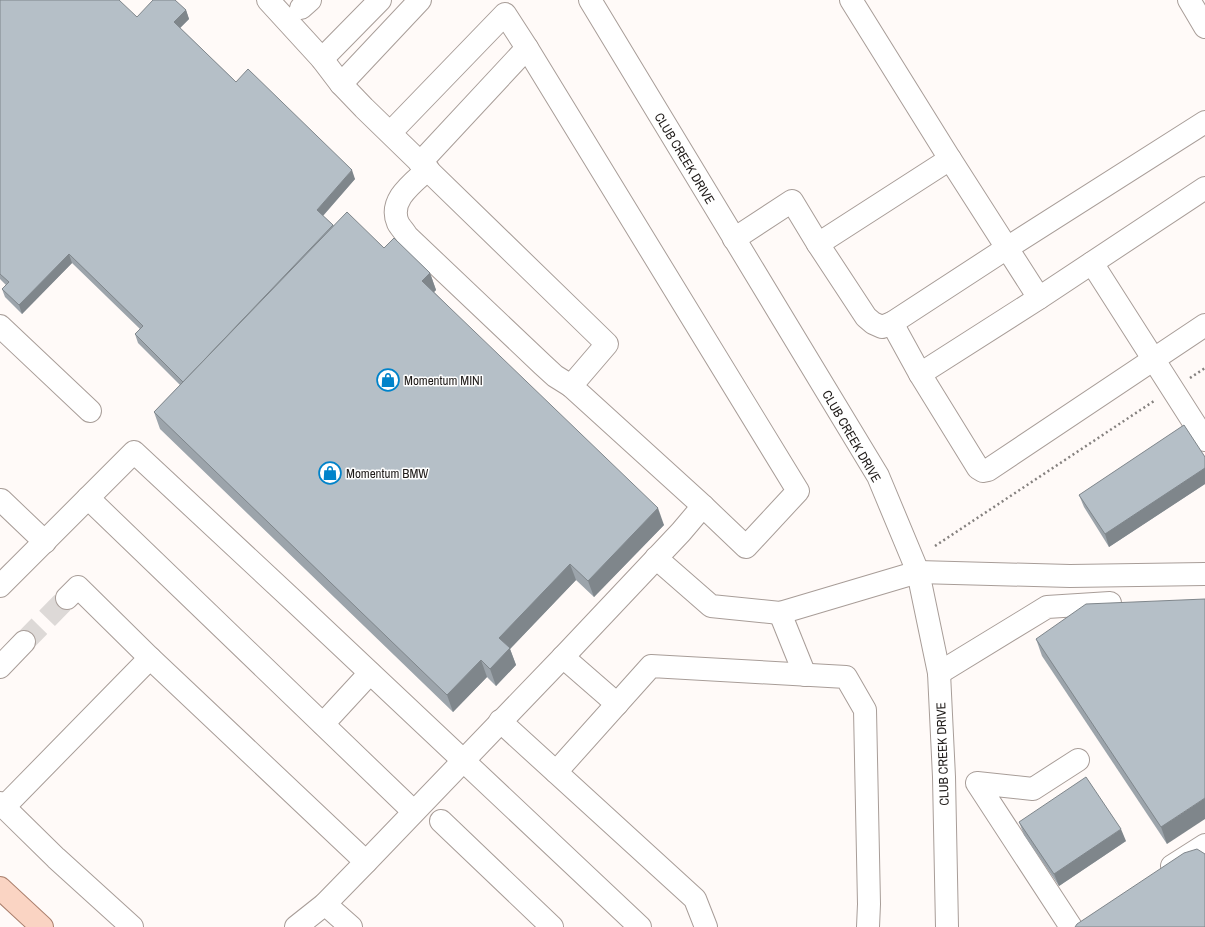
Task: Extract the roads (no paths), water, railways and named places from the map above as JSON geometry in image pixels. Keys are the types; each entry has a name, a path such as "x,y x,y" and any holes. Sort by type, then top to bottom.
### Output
{"main road":[{"path":"0,888 42,927"}],"street":[{"path":"268,0 322,59 341,84 608,344 571,386"},
{"path":"322,59 380,0"},
{"path":"341,84 420,0"},
{"name":"CLUB CREEK DRIVE","path":"590,0 878,476 918,572 939,673 944,777 947,927"},
{"path":"851,0 1039,298"},
{"path":"1189,0 1205,27"},
{"path":"390,133 505,14 527,48 798,491 746,547 571,386 555,376 543,365 407,236 398,223 395,209 399,198 424,166 527,48"},
{"path":"734,239 792,201 818,244 866,317 873,324 882,327 892,323 1205,122"},
{"path":"818,244 950,159"},
{"path":"920,374 1039,298 1205,188"},
{"path":"1092,263 1205,440"},
{"path":"892,323 920,374 978,468 983,471 988,470 1205,325"},
{"path":"0,326 90,410"},
{"path":"0,586 134,452 640,927"},
{"path":"88,498 413,811"},
{"path":"1,500 45,542"},
{"path":"296,927 325,904 366,862 413,811 463,761 500,720 563,657 681,532 703,506"},
{"path":"656,558 711,606 780,613 918,572 1070,576 1205,574"},
{"path":"67,598 78,587 150,658 366,862"},
{"path":"939,673 1047,607 1110,603"},
{"path":"1047,607 1058,625"},
{"path":"780,613 805,675"},
{"path":"0,667 24,642"},
{"path":"563,657 617,704"},
{"path":"132,927 56,858 2,805 150,658"},
{"path":"556,772 651,666 846,677 865,710 868,927"},
{"path":"323,724 370,673"},
{"path":"500,720 695,899 706,927"},
{"path":"944,777 977,783 1033,789 1078,760"},
{"path":"977,783 1071,927"},
{"path":"441,821 552,927"},
{"path":"1158,875 1205,844"},
{"path":"325,904 351,927"}],"tunnel":[{"path":"24,642 67,598"}],"place":[{"name":"Momentum MINI","path":"388,380"},
{"name":"Momentum BMW","path":"330,473"}]}
